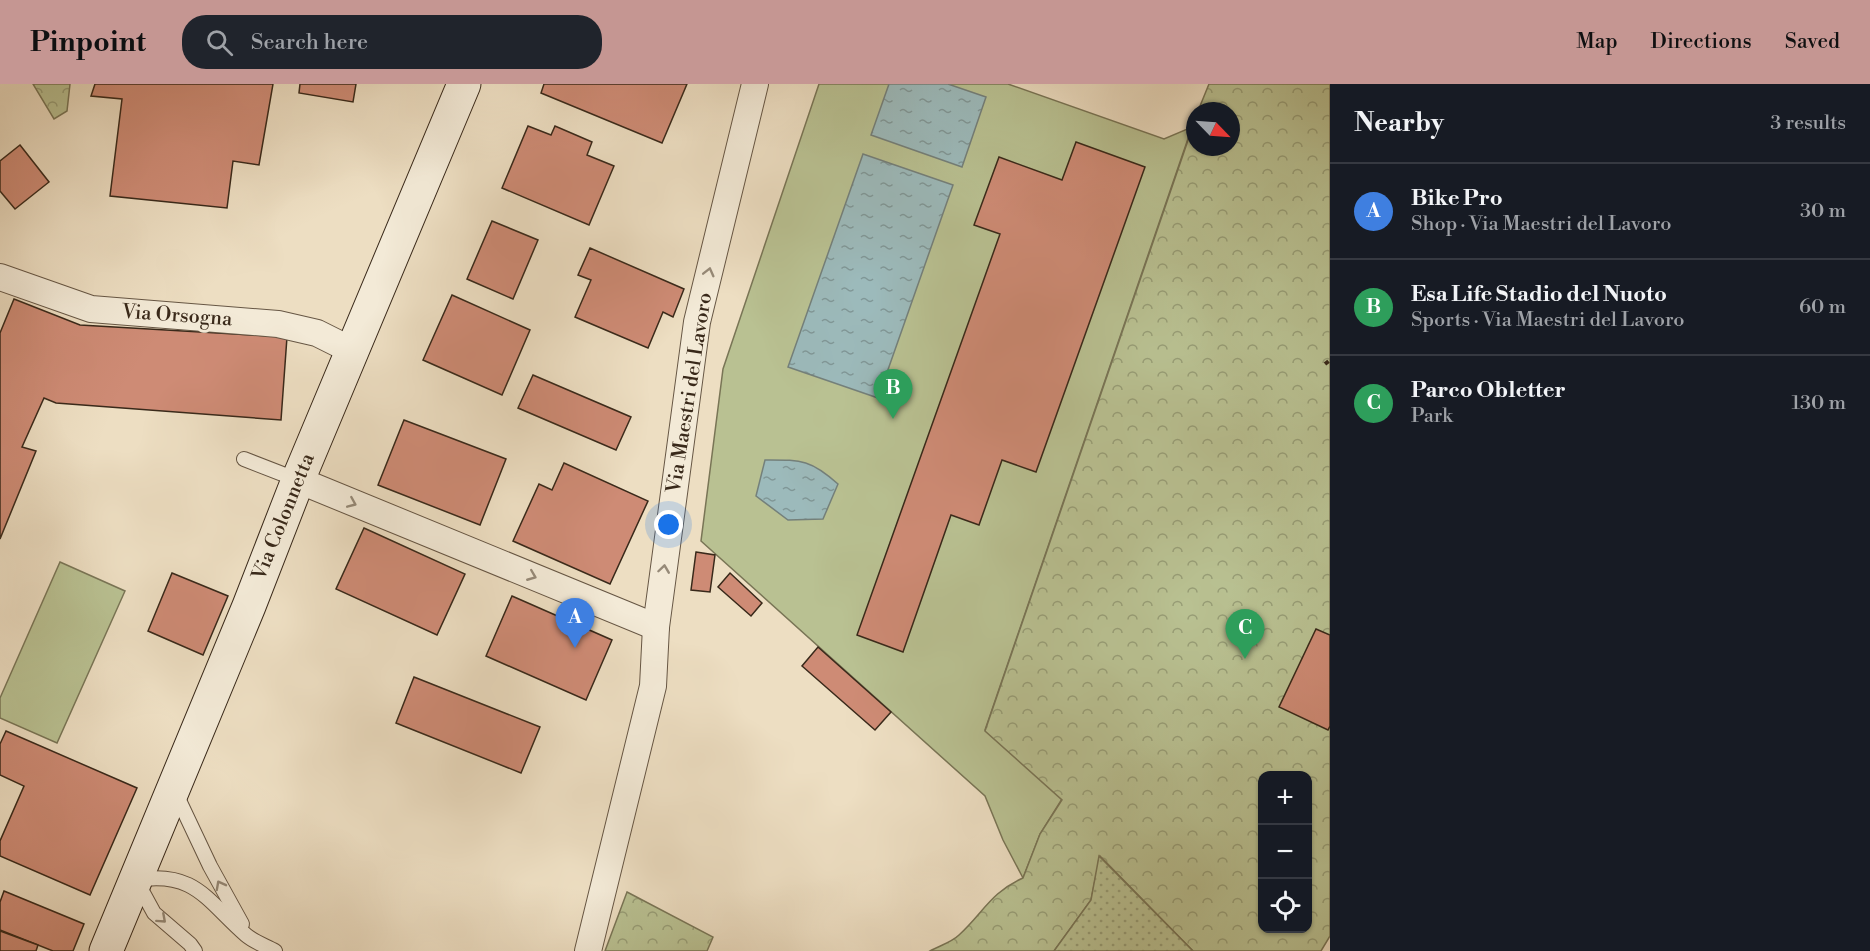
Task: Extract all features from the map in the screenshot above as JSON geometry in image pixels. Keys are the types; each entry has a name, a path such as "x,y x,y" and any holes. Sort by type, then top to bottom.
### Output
{"main road":[{"name":"Via Colonnetta","path":"112,950 136,880 298,480 464,84"}],"street":[{"name":"Via Maestri del Lavoro","path":"588,951 653,686 656,627 697,322 755,84"},
{"name":"Via Orsogna","path":"0,278 91,309 278,324 317,333 353,351"},
{"path":"298,480 656,627"}],"lane":[{"path":"244,459 298,480"},
{"path":"174,789 210,866 248,937"},
{"path":"195,951 154,913 136,880 157,877 175,879 194,887 248,937 275,951"}],"path":[{"path":"1325,364 1330,360"}],"green space":[{"path":"33,84 70,84 67,111 54,119"},
{"path":"819,84 1008,84 1164,139 1186,130 1186,144 985,730 1062,799 1040,834 1023,878 1003,840 985,796 701,541 723,369"},
{"path":"1209,84 1330,84 1330,936 1321,951 1193,951 1100,856 1091,900 1054,951 930,951 956,937 995,896 1023,878 1040,834 1062,800 985,731 1186,146 1186,156 1240,156 1240,102 1202,102"},
{"path":"60,562 125,591 57,743 0,718 0,698"},
{"path":"1099,856 1193,951 1054,951 1091,900"},
{"path":"627,892 713,937 707,951 605,951"}],"water":[{"path":"889,84 948,84 986,97 962,167 871,135"},
{"path":"863,154 953,185 878,398 788,367"},
{"path":"765,460 788,460 812,465 838,484 823,519 788,520 756,496"}],"building":[{"path":"95,84 273,84 259,165 233,161 227,208 110,196 122,99 91,96"},
{"path":"300,84 356,84 353,102 299,93"},
{"path":"544,84 687,84 662,143 541,93"},
{"path":"528,126 551,135 555,126 592,142 587,155 614,166 589,225 502,188"},
{"path":"1076,142 1145,167 1036,472 1002,460 979,525 951,515 903,652 857,635 1000,234 974,225 999,157 1062,180"},
{"path":"20,145 49,182 15,209 0,191 0,161"},
{"path":"492,221 538,240 513,299 467,279"},
{"path":"590,248 684,289 673,317 663,312 648,348 575,317 591,280 578,275"},
{"path":"452,295 530,330 502,395 423,360"},
{"path":"14,299 80,325 287,337 281,420 56,403 44,398 22,447 36,451 0,539 0,333"},
{"path":"533,375 631,417 616,450 518,408"},
{"path":"404,420 506,459 480,525 378,485"},
{"path":"564,463 648,501 610,584 513,541 539,484 552,490"},
{"path":"364,528 465,574 437,635 336,589"},
{"path":"696,552 715,555 710,592 691,590"},
{"path":"172,573 228,596 203,655 148,631"},
{"path":"730,573 762,603 751,616 718,587"},
{"path":"512,596 612,640 586,700 486,656"},
{"path":"1316,629 1330,635 1330,726 1328,730 1279,707"},
{"path":"818,647 891,712 875,730 802,666"},
{"path":"414,677 540,727 521,773 396,723"},
{"path":"6,731 137,788 90,895 0,856 0,841 24,786 0,775 0,744"},
{"path":"4,891 84,924 73,951 53,951 0,930 0,902"},
{"path":"0,931 38,945 36,951 0,951"}],"place":[{"name":"Esa Life Stadio del Nuoto","path":"893,419"},
{"name":"Bike Pro","path":"575,648"},
{"name":"Parco Obletter","path":"1245,659"}]}
